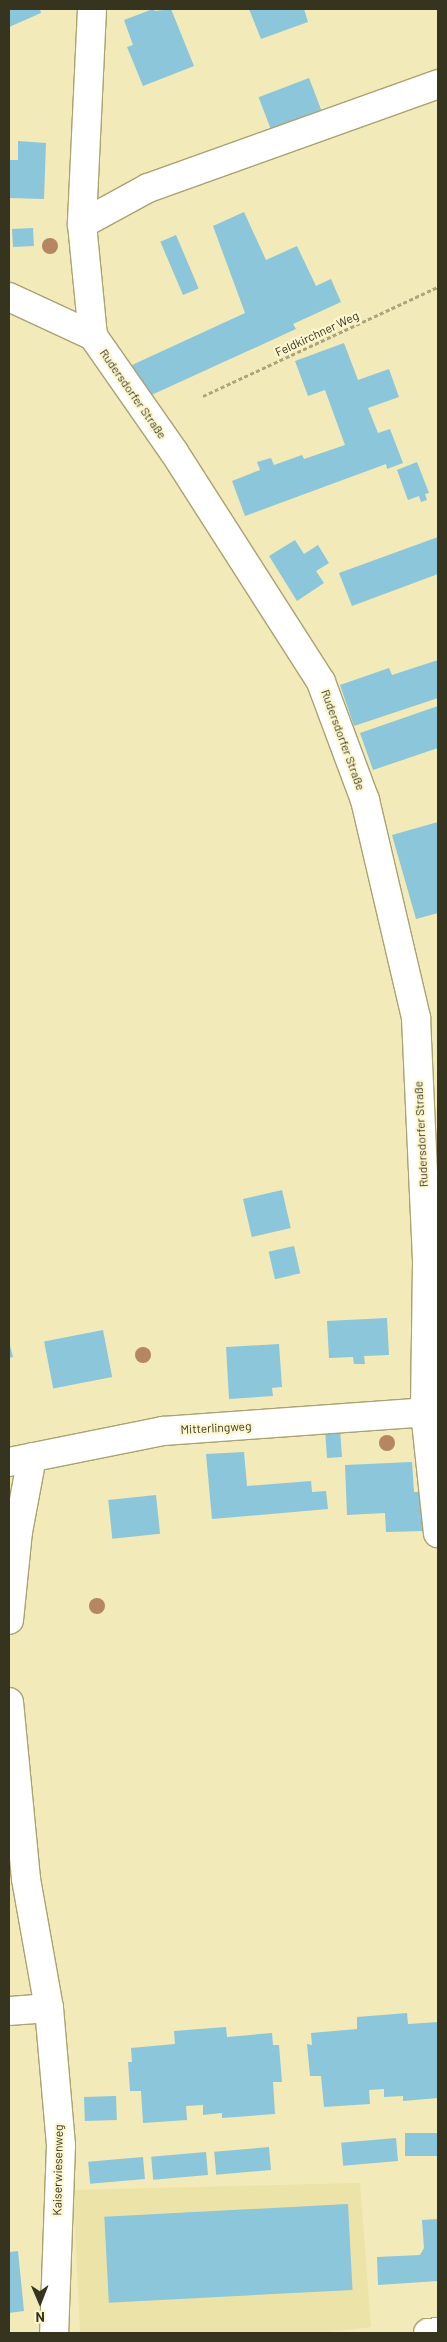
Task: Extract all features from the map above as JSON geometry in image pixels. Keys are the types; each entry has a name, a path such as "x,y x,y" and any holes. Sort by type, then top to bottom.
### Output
{"street":[{"name":"Rudersdorfer Straße","path":"92,9 82,224 93,336 174,452 321,682 365,800 416,1018 427,1263 425,1412 438,1532"},
{"path":"82,224 148,188 438,84"},
{"path":"9,297 93,336"},
{"name":"Mitterlingweg","path":"20,1460 163,1431 425,1412"},
{"path":"9,1620 18,1532 20,1460"},
{"name":"Kaiserwiesenweg","path":"9,1702 17,1880 48,2008 60,2145 54,2333"},
{"path":"9,2011 48,2008"},
{"path":"428,2333 438,2332"}],"path":[{"name":"Feldkirchner Weg","path":"203,396 438,287"}],"shaded area":[{"path":"360,2183 371,2327 320,2333 80,2333 73,2190"}],"building":[{"path":"9,9 40,9 41,13 9,27"},
{"path":"153,9 155,11 171,9 194,66 143,86 127,47 133,45 124,20"},
{"path":"249,9 304,9 308,22 261,39"},
{"path":"309,78 321,110 271,129 259,97"},
{"path":"18,141 46,143 44,199 9,198 9,160 18,160"},
{"path":"244,212 266,260 297,246 316,286 331,279 341,302 293,324 296,329 147,397 132,365 245,313 213,226"},
{"path":"33,228 34,246 13,247 12,229"},
{"path":"176,235 199,288 183,295 160,242"},
{"path":"344,343 358,380 389,369 399,397 368,408 378,433 390,429 403,463 387,469 386,464 245,516 232,481 260,470 257,462 271,458 274,465 302,455 304,459 345,445 325,390 308,396 295,361"},
{"path":"417,462 429,493 425,494 427,500 421,502 419,496 408,500 397,470"},
{"path":"438,537 438,574 352,606 339,573"},
{"path":"295,540 304,554 318,545 329,563 316,571 324,583 297,601 269,556"},
{"path":"438,660 438,698 354,726 340,685 389,668 392,675"},
{"path":"438,706 438,748 373,770 360,733"},
{"path":"438,822 438,913 416,919 392,835"},
{"path":"282,1190 291,1228 252,1237 243,1199"},
{"path":"294,1246 300,1273 275,1279 269,1252"},
{"path":"387,1318 389,1355 364,1356 365,1364 354,1364 353,1357 329,1358 327,1321"},
{"path":"103,1330 112,1377 53,1389 44,1341"},
{"path":"9,1342 13,1357 9,1358"},
{"path":"279,1344 282,1387 272,1388 273,1396 229,1399 226,1347"},
{"path":"340,1429 342,1457 327,1458 325,1430"},
{"path":"244,1452 247,1486 311,1481 312,1492 326,1491 328,1509 212,1519 206,1454"},
{"path":"412,1462 414,1492 422,1492 424,1531 386,1532 385,1513 347,1515 345,1465"},
{"path":"156,1495 160,1534 112,1539 108,1500"},
{"path":"407,2013 408,2024 438,2022 438,2098 403,2101 403,2096 384,2097 384,2089 369,2090 370,2104 324,2107 321,2076 310,2076 307,2044 312,2045 311,2033 357,2029 357,2017"},
{"path":"226,2027 227,2037 272,2033 273,2045 279,2045 282,2082 273,2082 275,2114 222,2118 222,2113 203,2115 203,2105 186,2106 187,2120 143,2123 141,2091 130,2091 128,2062 132,2062 131,2048 175,2044 174,2031"},
{"path":"116,2096 117,2120 85,2121 84,2097"},
{"path":"405,2133 438,2133 438,2156 405,2156"},
{"path":"396,2138 398,2161 343,2166 341,2143"},
{"path":"269,2147 271,2170 216,2175 214,2152"},
{"path":"206,2152 208,2175 153,2180 151,2157"},
{"path":"143,2157 145,2179 90,2184 88,2162"},
{"path":"348,2204 353,2290 109,2303 104,2217"},
{"path":"438,2219 438,2281 378,2285 377,2257 420,2255 424,2248 422,2220"},
{"path":"18,2251 24,2311 9,2313 9,2252"}]}
